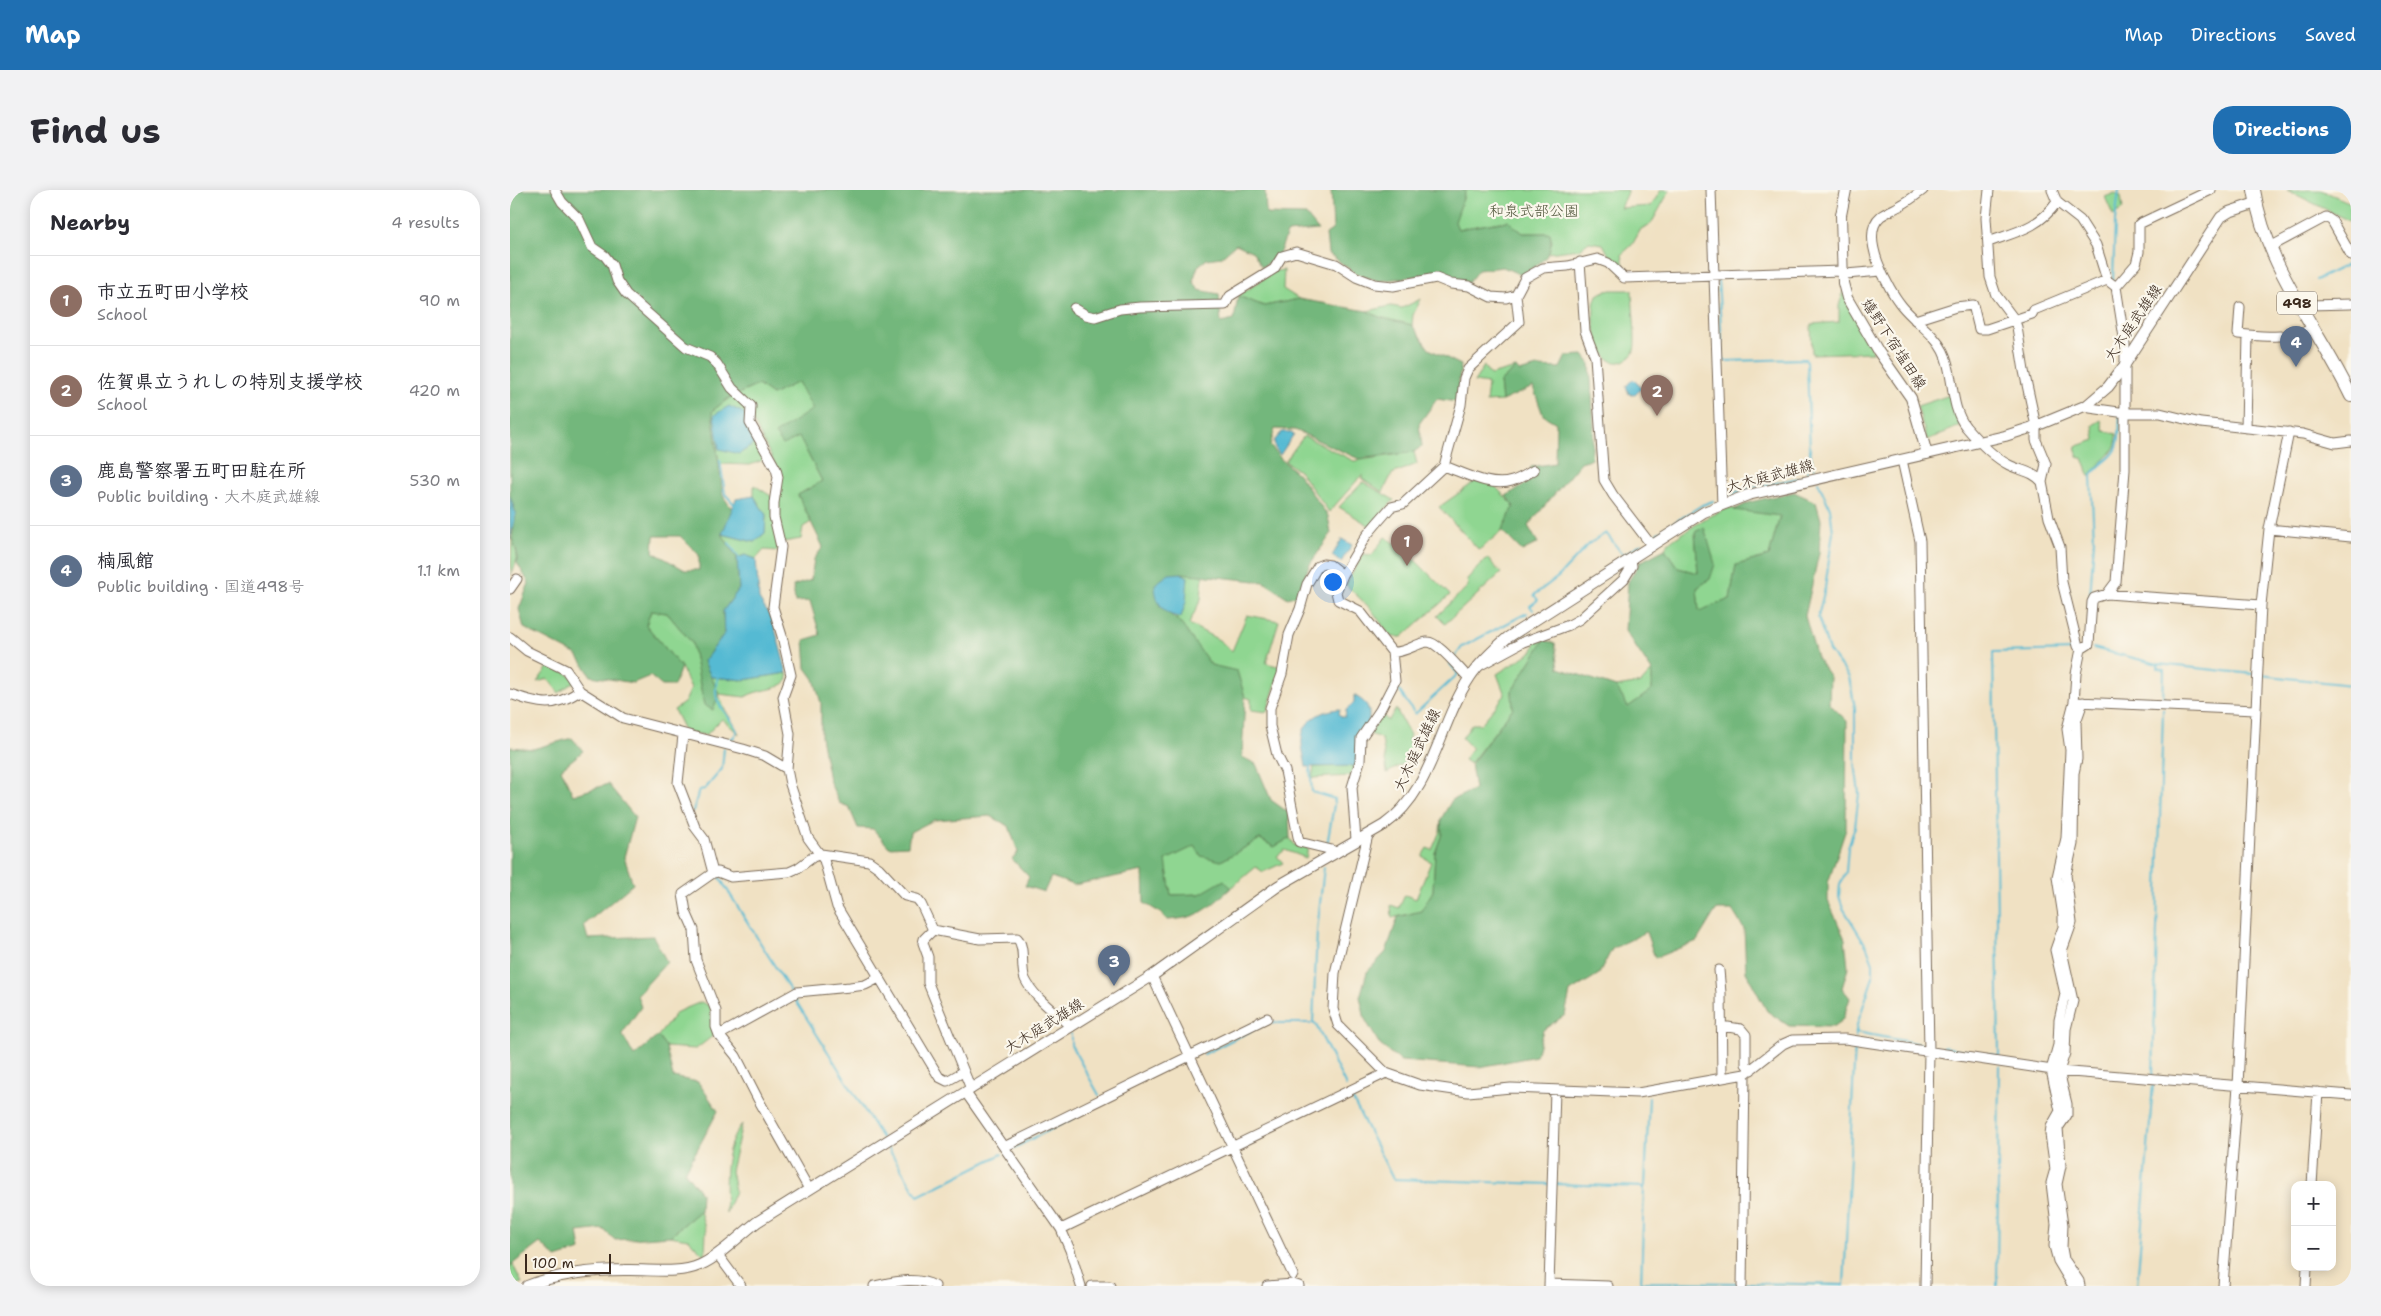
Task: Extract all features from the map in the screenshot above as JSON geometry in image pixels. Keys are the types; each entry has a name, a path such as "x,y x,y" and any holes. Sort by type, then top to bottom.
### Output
{"highway":[{"name":"498","path":"2254,190 2256,203 2270,247 2291,293 2351,396"}],"main road":[{"name":"嬉野下宿塩田線","path":"1846,190 1841,215 1842,271 1847,298 1856,316 1911,398 1927,454"},
{"name":"大木庭武雄線","path":"527,1286 564,1275 589,1271 682,1270 699,1265 718,1255 733,1240 757,1222 1152,976 1245,908 1397,816 1420,786 1454,707 1476,668 1507,638 1704,512 1748,495 1902,460 2036,426 2087,405 2108,387 2124,366 2217,222 2229,212 2256,203"}],"street":[{"path":"555,190 562,202 579,219 592,247 605,256 612,265 617,281 626,294 686,347 710,357 717,364 732,388 751,406 750,423 776,469 778,477 774,502 781,547 773,607 791,675 783,697 790,734 786,769 808,838 821,854 837,907 939,1077 947,1081 963,1072"},
{"path":"1711,190 1718,275 1720,493 1722,504"},
{"path":"1923,190 1880,217 1874,226 1874,250 1879,271 1901,305 1936,339 1944,352 1960,418 1966,427 1994,455 2010,465 2032,473 2042,482"},
{"path":"1989,190 1986,218 1990,277 1996,295 2014,319 2036,426 2036,440 2046,464 2042,482 2049,518 2060,547 2062,582 2081,654"},
{"path":"2052,190 2057,202 2080,220 2096,245 2107,280 2116,287 2125,344 2126,470 2116,582 2107,594"},
{"path":"2116,287 2136,264 2139,252 2139,224 2211,190"},
{"path":"1988,242 2034,226 2048,215 2057,202"},
{"path":"2270,247 2326,217 2332,221 2351,255"},
{"path":"1074,308 1086,315 1095,317 1120,309 1140,306 1225,305 1230,296 1274,269 1282,256 1296,252 1336,264 1356,277 1374,284 1393,286 1436,278 1451,284 1469,286 1491,297 1506,298 1516,295"},
{"path":"1356,840 1352,787 1360,761 1361,738 1380,710 1395,682 1392,652 1360,611 1336,597 1343,575 1366,536 1392,507 1403,504 1444,466 1461,405 1464,378 1472,366 1519,322 1516,295 1526,278 1543,268 1568,266 1597,259 1608,262 1624,278 1842,271 1846,274 1879,271"},
{"path":"1580,262 1585,331 1595,357 1604,480 1613,495 1652,546"},
{"path":"1915,320 1956,307 1973,305 1979,329 1986,329 2032,314 2034,310 2107,280"},
{"path":"2291,293 2295,293 2308,305 2351,304"},
{"path":"2240,307 2238,334 2273,337 2303,334 2313,328"},
{"path":"2246,428 2248,335"},
{"path":"2087,405 2090,408 2126,412 2160,413 2201,423 2288,432 2334,443 2351,442"},
{"path":"2223,1286 2238,1086 2261,605 2269,528 2288,432"},
{"path":"1902,460 1920,541 1929,1051 1925,1286"},
{"path":"1444,466 1474,477 1495,482 1512,481 1534,470"},
{"path":"2269,528 2351,537"},
{"path":"1476,668 1523,642 1580,619 1624,579 1632,566 1631,560"},
{"path":"1336,853 1332,850 1299,842 1285,771 1277,755 1269,718 1282,674 1289,635 1300,609 1306,584 1318,566 1323,564 1330,565 1343,575"},
{"path":"510,589 517,579"},
{"path":"2073,1286 2058,1261 2054,1246 2056,1224 2051,1183 2055,1169 2050,1134 2051,1127 2060,1111 2055,1071 2065,1053 2066,1029 2073,1002 2071,984 2062,951 2072,922 2066,875 2073,844 2074,773 2077,759 2076,722 2079,702 2076,674 2081,654 2089,644 2092,602 2094,598 2107,594 2261,605"},
{"path":"510,637 527,651 566,670 580,691 623,718 743,749 765,756 786,769"},
{"path":"1392,652 1400,652 1427,642 1436,644 1469,678"},
{"path":"510,694 539,704 553,704 566,700 580,691"},
{"path":"2079,702 2255,710"},
{"path":"683,735 678,783 695,827 704,840 713,873"},
{"path":"1368,834 1335,973 1333,1009 1338,1025 1386,1073 1420,1086 1468,1092 1511,1088 1638,1093 1748,1072 1783,1044 1792,1040 1855,1039 2055,1071 2351,1095"},
{"path":"809,1189 758,1100 736,1056 719,1035 713,1003 696,960 694,930 682,900 685,891 713,873 718,872 731,877 789,872 821,854 869,861 880,868 906,896 917,899 922,904 933,930"},
{"path":"933,930 980,939 1017,938 1021,946 1023,971 1030,989 1071,1027"},
{"path":"933,930 924,939 923,943 928,957 928,983 963,1072 968,1091 1061,1229 1070,1250 1081,1286"},
{"path":"1719,970 1722,1078"},
{"path":"1152,976 1293,1274"},
{"path":"719,1035 792,994 865,985 879,978"},
{"path":"1004,1147 1191,1059 1267,1018"},
{"path":"1722,1026 1741,1029 1746,1035 1746,1064 1748,1072 1742,1283"},
{"path":"2055,1071 2067,1104 2067,1115 2058,1128 2061,1156 2057,1184 2063,1225 2062,1248 2064,1258 2079,1281 2080,1286"},
{"path":"1061,1229 1386,1073"},
{"path":"1555,1090 1549,1285 1608,1286"},
{"path":"2312,1181 2318,1092"},
{"path":"718,1255 741,1286"},
{"path":"2306,1286 2307,1271"},
{"path":"874,1286 897,1281 925,1281 935,1286"},
{"path":"1267,1286 1292,1284 1299,1286"},
{"path":"1092,1286 1110,1286"}],"green space":[{"path":"510,190 1265,190 1266,214 1306,215 1318,230 1287,233 1278,257 1262,267 1253,252 1236,244 1221,257 1207,259 1198,266 1193,281 1199,290 1219,294 1221,323 1234,320 1238,296 1264,306 1299,299 1367,311 1379,317 1412,325 1429,349 1461,365 1456,402 1437,399 1419,424 1422,446 1414,452 1359,459 1295,430 1275,429 1270,445 1281,459 1299,475 1328,516 1331,534 1310,564 1297,595 1288,598 1264,582 1181,573 1159,606 1179,621 1211,665 1237,671 1245,697 1242,757 1256,764 1271,800 1289,813 1290,838 1274,847 1260,839 1221,861 1201,856 1195,846 1166,860 1171,895 1200,894 1224,880 1231,888 1202,912 1178,919 1167,920 1161,913 1144,903 1143,871 1074,885 1051,877 1044,892 1025,886 1029,877 1012,859 1018,852 1009,826 990,816 934,820 910,832 908,846 889,847 873,829 858,828 849,807 839,803 829,780 821,736 821,703 814,679 806,668 804,640 820,635 810,601 795,602 793,586 811,580 814,559 823,547 798,495 822,481 799,437 783,445 775,434 813,409 798,382 772,395 758,385 729,398 712,411 723,496 733,511 722,534 737,558 739,589 723,611 724,634 704,661 719,694 713,710 704,705 692,643 667,613 651,611 646,625 681,667 674,686 662,686 650,676 633,683 591,676 577,655 524,628 519,609 529,583 517,563 517,552 512,538 516,514 510,496","holes":["654,536 680,536 699,555 699,570 685,570 653,552"]},
{"path":"1331,190 1466,190 1455,222 1458,229 1508,221 1523,233 1550,233 1550,248 1544,259 1521,275 1503,267 1478,270 1468,283 1434,274 1379,281 1356,274 1328,253 1326,234 1333,229"},
{"name":"和泉式部公園","path":"1466,190 1628,190 1620,208 1651,206 1661,190 1670,190 1651,224 1641,229 1632,245 1622,254 1625,274 1611,259 1603,244 1589,242 1580,249 1548,253 1552,242 1550,233 1523,233 1507,221 1458,229 1454,223"},
{"path":"2287,190 2321,190 2351,203 2351,222"},
{"path":"2115,193 2121,196 2123,209 2113,215 2105,197"},
{"path":"1284,270 1283,289 1299,299 1264,306 1238,296 1275,271"},
{"path":"1611,290 1632,290 1635,346 1632,354 1624,361 1614,362 1606,357 1597,337 1594,324 1597,296"},
{"path":"1843,291 1873,352 1812,354 1811,324 1839,322 1839,306"},
{"path":"1421,299 1413,315 1412,325 1379,317 1367,311 1391,306 1402,308"},
{"path":"1583,355 1590,364 1594,427 1591,459 1581,462 1528,526 1538,543 1522,551 1502,531 1514,506 1506,496 1532,480 1531,467 1555,463 1556,423 1543,415 1533,387 1502,401 1500,382 1516,368 1519,372 1537,367 1560,368 1566,356"},
{"path":"1484,366 1490,375 1516,368 1500,382 1502,401 1486,402 1488,384 1474,382"},
{"path":"798,381 814,409 799,437 822,481 798,495 811,522 803,527 801,539 783,542 777,517 780,474 753,421 744,413 739,454 756,443 766,459 750,465 719,464 712,411 729,398 758,385 772,395"},
{"path":"1950,395 1960,426 1927,440 1917,406"},
{"path":"2101,420 2104,431 2117,434 2116,442 2111,453 2090,477 2083,458 2079,458 2075,447 2095,440 2093,425"},
{"path":"1304,436 1354,461 1414,452 1417,464 1392,474 1383,492 1362,479 1362,475 1329,512 1300,472 1285,461"},
{"path":"1476,481 1492,483 1514,506 1502,531 1479,550 1439,507"},
{"path":"1363,482 1394,500 1370,526 1339,507"},
{"path":"754,485 771,496 778,551 764,550 756,559 745,555 737,558 722,534 754,542 765,533 766,515 754,496"},
{"path":"1794,492 1816,502 1821,520 1819,553 1805,616 1817,658 1830,677 1829,703 1847,721 1846,829 1828,883 1828,901 1845,939 1848,968 1842,988 1850,998 1843,1019 1834,1027 1789,1026 1767,1011 1746,972 1744,929 1732,910 1716,910 1697,941 1655,958 1646,932 1612,949 1599,974 1570,992 1565,1015 1543,1030 1536,1056 1480,1067 1401,1061 1380,1045 1365,1019 1360,997 1367,972 1386,952 1398,917 1421,911 1433,891 1435,853 1442,834 1441,819 1452,800 1475,789 1471,764 1513,708 1512,691 1544,640 1555,643 1559,668 1616,687 1628,707 1652,690 1652,671 1625,631 1628,582 1640,562 1665,549 1678,568 1698,573 1695,532 1704,527 1715,564 1710,579 1697,588 1699,611 1730,599 1736,565 1769,556 1780,516 1734,510 1750,502"},
{"path":"1729,508 1780,516 1769,556 1736,565 1730,599 1699,612 1697,588 1710,579 1704,528 1695,532 1698,573 1678,568 1665,549 1668,543 1706,518"},
{"path":"1385,537 1405,550 1450,595 1402,637 1391,637 1371,609 1346,585 1363,554 1372,555"},
{"path":"512,538 517,556 511,575"},
{"path":"1487,558 1501,573 1445,624 1437,616 1468,586 1467,579"},
{"path":"1181,573 1203,575 1201,599 1189,624 1219,640 1232,651 1247,615 1279,621 1266,663 1281,667 1267,712 1251,710 1251,699 1245,697 1237,672 1211,665 1175,617 1181,617 1188,577"},
{"path":"651,611 667,613 692,643 704,705 719,694 739,734 722,719 706,735 685,732 674,710 685,702 691,688 681,667 646,625"},
{"path":"1544,640 1512,691 1513,708 1470,764 1464,760 1472,748 1462,738 1472,724 1481,724 1505,695 1497,674 1533,651 1536,641"},
{"path":"552,662 576,680 559,693 548,679 537,682"},
{"path":"1652,671 1652,690 1628,707 1616,687 1641,683"},
{"path":"787,673 788,680 784,684 745,697 719,694 711,677 744,680"},
{"path":"1396,709 1410,735 1408,740 1414,758 1387,773 1382,739 1368,733 1381,713 1388,721"},
{"path":"572,738 583,751 561,769 573,795 608,784 635,817 624,857 633,884 584,925 588,939 653,936 667,962 637,995 641,1007 622,1034 634,1056 658,1036 666,1047 673,1077 698,1082 718,1111 685,1172 701,1193 700,1211 670,1236 615,1240 603,1229 578,1232 581,1250 556,1258 540,1243 510,1266 510,747 533,749"},
{"path":"1355,766 1351,776 1312,778 1314,767"},
{"path":"1441,819 1442,834 1435,853 1433,891 1421,911 1392,918 1391,905 1399,908 1405,895 1416,899 1431,862 1422,856 1427,848 1432,850 1440,831"},
{"path":"1290,838 1295,845 1308,848 1306,858 1285,850 1277,856 1283,863 1263,872 1256,867 1231,888 1224,881 1201,894 1171,895 1165,860 1195,846 1221,861 1260,839 1274,847"},
{"path":"701,1002 710,1006 714,1035 696,1049 666,1047 658,1036 677,1012"},
{"path":"742,1124 731,1171 735,1191 726,1213 725,1178 728,1155 731,1144"},
{"path":"700,1211 706,1231 705,1256 688,1239 670,1236"},
{"path":"513,1265 522,1283 510,1286 510,1266"}],"water":[{"path":"1633,379 1642,388 1635,395 1629,394 1626,386"},
{"path":"729,406 744,413 756,443 739,454 719,449 714,415"},
{"path":"1282,432 1294,434 1280,455 1275,448 1274,441"},
{"path":"510,496 516,514 510,539"},
{"path":"754,496 766,515 765,533 754,542 722,534 736,499"},
{"path":"1342,539 1352,545 1341,562 1332,556"},
{"path":"745,555 756,559 759,599 773,621 787,673 744,680 711,677 704,661 724,634 723,611 739,589 737,558"},
{"path":"1181,573 1188,577 1186,602 1181,617 1169,614 1164,610 1156,596 1155,584 1169,574"},
{"path":"1354,695 1366,704 1369,714 1365,737 1355,766 1306,767 1302,742 1306,726 1315,717 1327,711 1340,709 1339,714 1345,717 1346,710 1354,703"}],"waterway":[{"path":"2113,280 2115,221 2119,190"},
{"path":"2316,280 2351,263"},
{"path":"1718,280 1723,359 1725,361 1805,359 1807,361 1810,453 1816,475"},
{"path":"2090,598 2094,540 2091,477 2095,470 2116,450 2120,414"},
{"path":"720,460 725,494 735,505"},
{"path":"1726,496 1742,490 1808,476 1807,470"},
{"path":"1818,482 1830,508 1833,532 1825,588 1818,617 1829,651 1849,677 1855,708 1855,762 1859,794 1855,827 1848,847 1846,872 1840,884 1839,896 1843,908 1867,947 1873,963 1873,977 1857,1025 1855,1038"},
{"path":"1650,538 1702,505 1713,501"},
{"path":"1533,610 1530,606 1538,600 1534,595 1558,577 1589,544 1606,533 1623,555 1642,543"},
{"path":"729,543 740,559"},
{"path":"1455,657 1462,647 1527,613"},
{"path":"2093,648 2158,664 2253,674"},
{"path":"1999,1055 1993,652 2074,650"},
{"path":"1396,686 1415,714 1458,674 1450,664"},
{"path":"2158,664 2158,668 2164,670 2163,702"},
{"path":"2260,675 2351,685"},
{"path":"718,676 716,686 718,701 737,731 734,737 726,741"},
{"path":"2153,1075 2163,709"},
{"path":"693,811 699,790 705,789 722,769 724,748"},
{"path":"1310,767 1312,792 1335,799 1327,845"},
{"path":"1313,1023 1317,931 1324,867"},
{"path":"718,875 791,992"},
{"path":"794,998 882,1138"},
{"path":"2066,1010 2068,999"},
{"path":"1204,1054 1266,1023 1315,1023 1346,1086"},
{"path":"1856,1032 1921,1044"},
{"path":"1071,1034 1071,1045 1099,1095"},
{"path":"1844,1286 1855,1043"},
{"path":"1943,1047 1999,1056"},
{"path":"1997,1286 1999,1066"},
{"path":"2137,1286 2153,1084"},
{"path":"1351,1096 1393,1179 1550,1184"},
{"path":"1645,1186 1649,1098"},
{"path":"1014,1148 1079,1115"},
{"path":"888,1148 918,1196 1002,1154"},
{"path":"1554,1184 1644,1187 1641,1286"},
{"path":"1641,1282 1738,1283"},
{"path":"1746,1283 1843,1285"}],"place":[{"name":"楠風館","path":"2296,367"},
{"name":"佐賀県立うれしの特別支援学校","path":"1657,416"},
{"name":"市立五町田小学校","path":"1407,566"},
{"name":"鹿島警察署五町田駐在所","path":"1114,986"}]}
